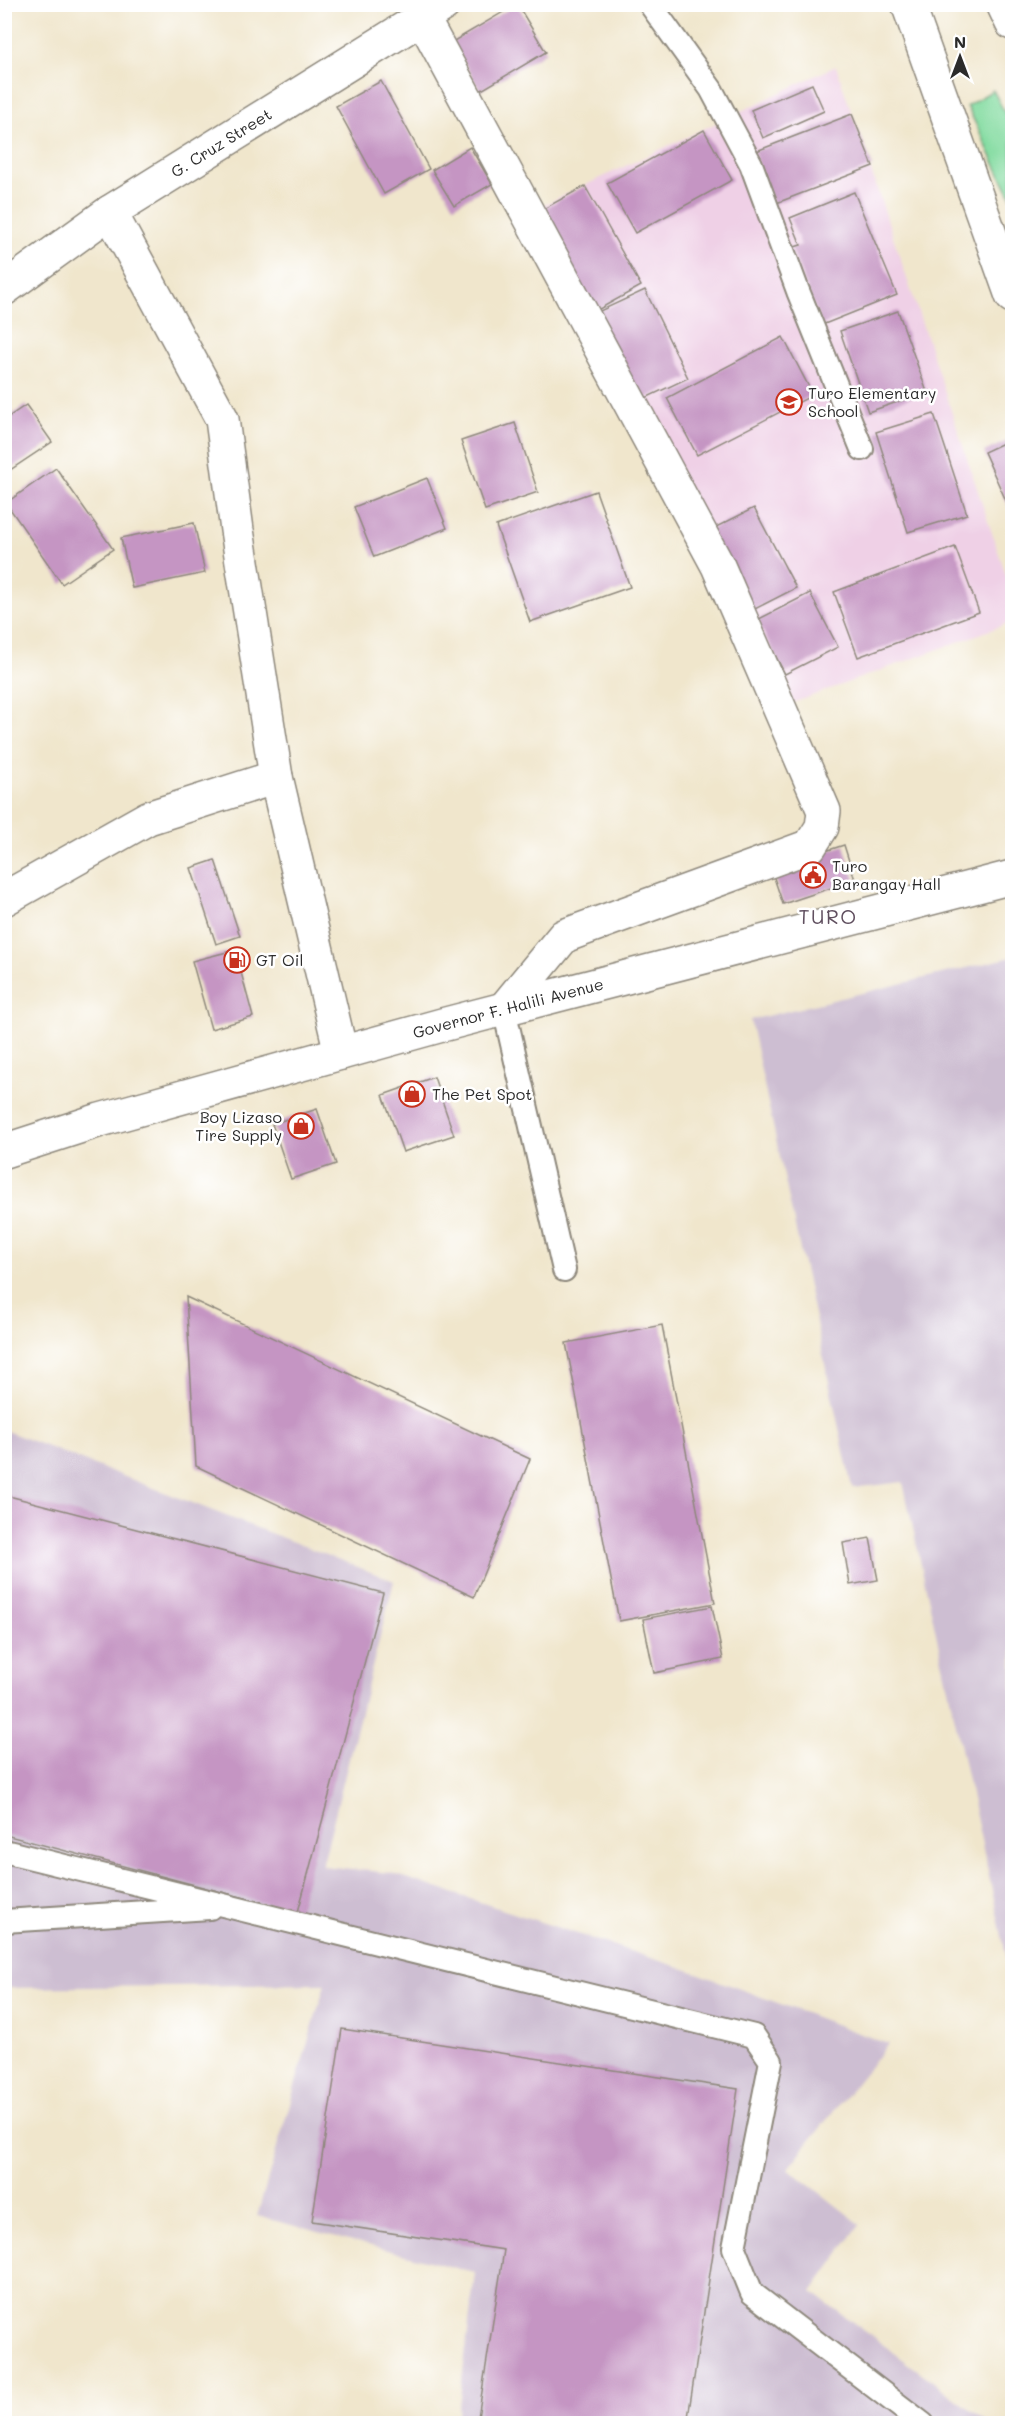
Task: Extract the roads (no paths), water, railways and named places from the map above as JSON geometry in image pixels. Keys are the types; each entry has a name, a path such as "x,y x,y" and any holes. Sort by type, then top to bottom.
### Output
{"main road":[{"path":"908,4 1012,296"},
{"path":"1003,4 1012,23"},
{"path":"434,10 718,567 824,811 822,827 810,846 564,936 504,1010"},
{"name":"G. Cruz Street","path":"4,289 110,212 434,10"},
{"path":"110,212 222,419 276,777 341,1053"},
{"path":"4,899 148,818 276,777"},
{"name":"Governor F. Halili Avenue","path":"4,1151 100,1120 341,1053 1012,877"}],"lane":[{"path":"650,4 711,89 751,164 798,291 862,450"},
{"path":"504,1010 564,1270"},
{"path":"4,1851 754,2036 771,2061 734,2248 752,2293 923,2424"},
{"path":"4,1921 233,1907"}],"place":[{"name":"Turo Elementary School","path":"789,402"},
{"name":"Turo Barangay Hall","path":"813,875"},
{"name":"GT Oil","path":"237,960"},
{"name":"The Pet Spot","path":"412,1094"},
{"name":"Boy Lizaso Tire Supply","path":"301,1126"}],"district":[{"name":"TURO","path":"828,917"}]}
